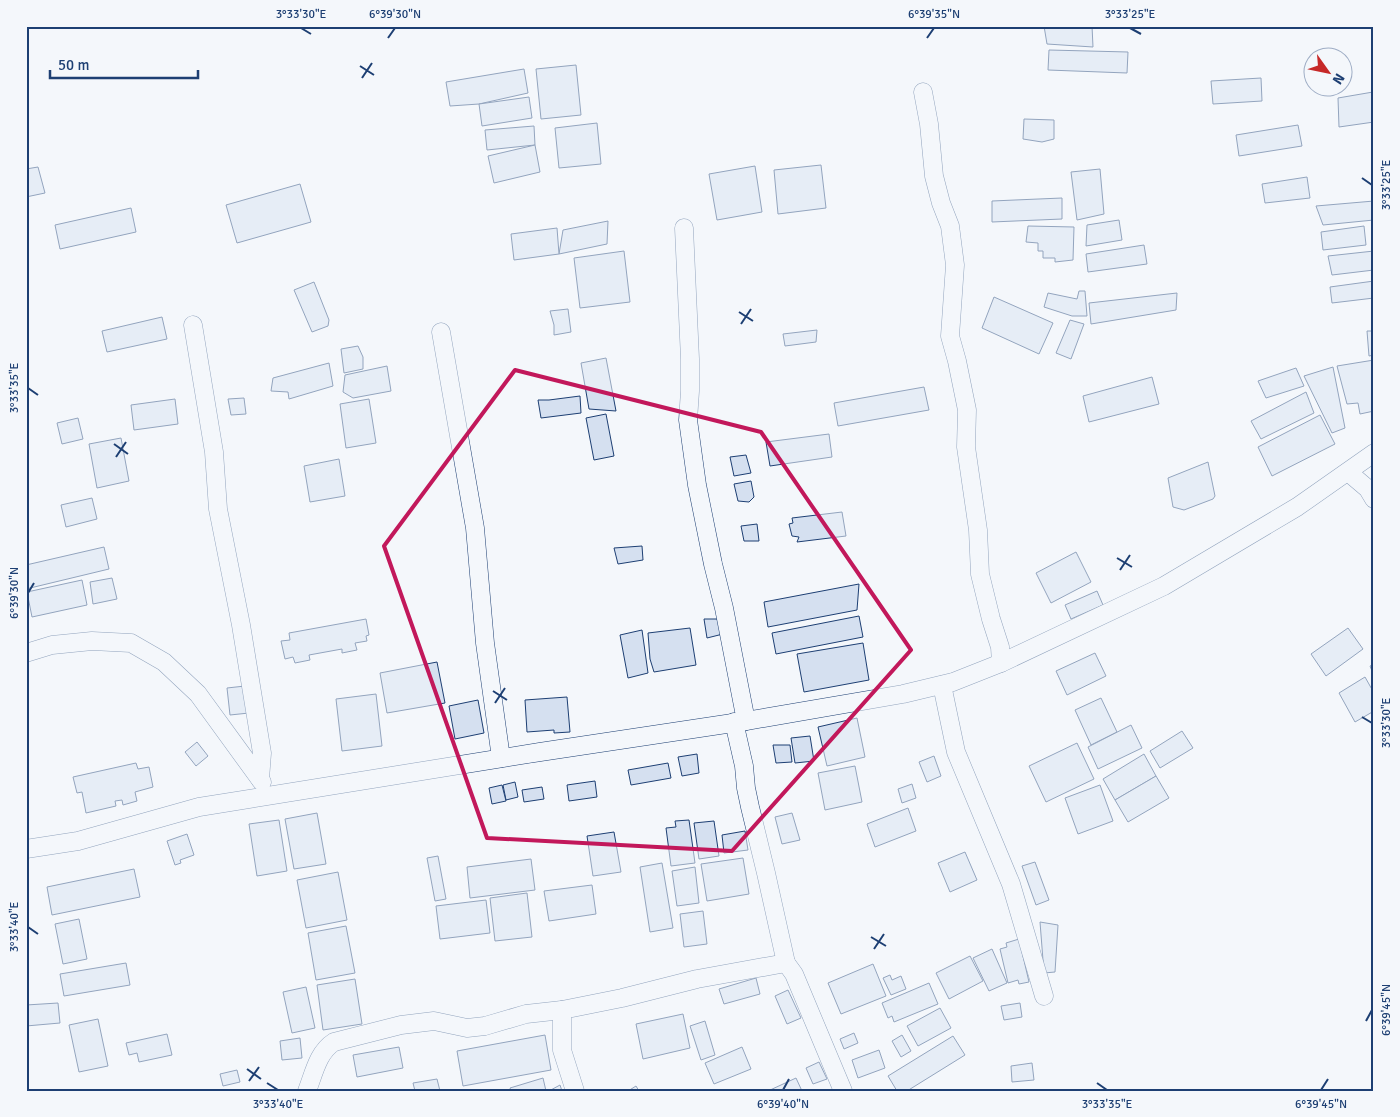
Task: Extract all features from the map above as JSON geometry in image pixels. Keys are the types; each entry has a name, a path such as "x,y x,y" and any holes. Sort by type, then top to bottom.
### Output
{"street":[{"path":"923,92 929,124 934,176 950,226 955,265 950,336 957,361 966,410 966,447 978,530 980,574 991,620 1000,647 1002,663"},
{"path":"684,228 690,359 688,420 697,485 724,608 740,721 746,788 786,963 794,974 843,1091"},
{"path":"192,325 214,452 218,509 241,625 262,752 260,779"},
{"path":"441,332 474,528 485,643 501,758"},
{"path":"26,849 78,841 199,807 903,694 953,682 1002,663 1164,586 1297,507 1374,453"},
{"path":"1348,472 1368,489 1374,499"},
{"path":"26,653 52,645 92,641 131,643 164,662 198,694 260,779 270,796"},
{"path":"942,685 956,752 1011,884 1044,996"},
{"path":"307,1091 317,1063 329,1045 334,1042 401,1025 434,1021 467,1028 485,1026 531,1013 562,1010 622,998 697,979 786,963"},
{"path":"562,1010 562,1050 575,1091"}],"highlighted area":[{"path":"515,370 761,432 911,650 732,851 487,838 384,546"}],"building":[{"path":"1044,26 1092,26 1093,47 1047,44"},
{"path":"1049,50 1128,52 1127,73 1048,70"},
{"path":"576,65 581,115 541,119 536,69"},
{"path":"524,69 528,93 479,104 450,106 446,82"},
{"path":"1261,78 1262,101 1213,104 1211,81"},
{"path":"1373,92 1374,122 1339,127 1338,98 1352,98 1352,96"},
{"path":"529,97 532,118 482,126 479,104"},
{"path":"1024,119 1054,120 1054,139 1042,142 1023,139"},
{"path":"597,123 601,164 559,168 555,128"},
{"path":"1298,125 1302,146 1239,156 1236,135"},
{"path":"534,126 535,145 487,150 485,130"},
{"path":"535,145 540,172 494,183 488,156"},
{"path":"821,165 826,208 778,214 774,170"},
{"path":"755,166 762,212 717,220 709,174"},
{"path":"38,167 45,193 26,197 26,169"},
{"path":"1100,169 1104,214 1077,220 1071,172"},
{"path":"1307,177 1310,198 1265,203 1262,184"},
{"path":"300,184 311,222 237,243 226,205"},
{"path":"1062,198 1062,219 992,222 992,201"},
{"path":"1374,201 1374,220 1323,225 1316,206"},
{"path":"131,208 136,232 60,249 55,225"},
{"path":"1119,220 1122,240 1086,246 1087,225"},
{"path":"608,221 607,244 559,254 563,230"},
{"path":"1028,226 1074,227 1073,260 1055,262 1055,258 1043,258 1043,251 1038,251 1038,243 1026,242"},
{"path":"1364,226 1366,245 1323,250 1321,232"},
{"path":"557,228 559,254 514,260 511,234"},
{"path":"1144,245 1147,264 1088,272 1086,254"},
{"path":"624,251 630,302 580,308 574,258"},
{"path":"1374,251 1374,270 1332,275 1328,256"},
{"path":"1374,281 1374,298 1332,303 1330,287"},
{"path":"314,282 329,320 328,326 312,332 294,290"},
{"path":"1079,291 1085,291 1087,316 1072,316 1044,307 1048,293 1077,299"},
{"path":"1177,293 1176,310 1091,324 1089,303"},
{"path":"994,297 1053,323 1039,354 982,328"},
{"path":"568,309 571,332 554,335 554,325 550,311"},
{"path":"162,317 167,339 107,352 102,331"},
{"path":"1070,320 1084,324 1071,359 1056,353"},
{"path":"817,330 816,342 785,346 783,334"},
{"path":"1367,331 1374,331 1374,355 1369,356"},
{"path":"358,346 363,357 363,369 344,373 341,349"},
{"path":"606,358 616,411 589,409 581,363"},
{"path":"1374,360 1374,411 1360,414 1358,403 1347,404 1337,366"},
{"path":"329,363 333,386 289,399 288,392 271,391 273,378"},
{"path":"387,366 391,391 353,398 343,392 345,375"},
{"path":"1333,367 1345,428 1332,433 1304,376"},
{"path":"1296,368 1304,386 1266,398 1258,381"},
{"path":"1152,377 1159,404 1089,422 1083,396"},
{"path":"924,387 929,410 838,426 834,403"},
{"path":"1306,392 1314,413 1261,439 1251,421"},
{"path":"580,396 581,413 541,418 538,400"},
{"path":"244,398 246,414 231,415 228,399"},
{"path":"175,399 178,424 134,430 131,405"},
{"path":"369,399 376,443 346,448 340,404"},
{"path":"606,414 614,456 594,460 586,418"},
{"path":"1320,415 1335,444 1272,476 1258,447"},
{"path":"78,418 83,439 62,444 57,423"},
{"path":"829,434 832,457 770,466 766,442"},
{"path":"121,438 129,481 97,488 89,444"},
{"path":"746,455 751,473 734,476 730,457"},
{"path":"339,459 345,496 310,502 304,466"},
{"path":"1208,462 1215,496 1213,499 1184,510 1173,507 1168,478"},
{"path":"751,481 754,497 749,502 738,501 734,484"},
{"path":"92,498 97,519 66,527 61,505"},
{"path":"842,512 846,536 797,542 799,537 792,536 789,524 793,523 792,518"},
{"path":"757,524 759,541 744,541 741,526"},
{"path":"642,546 643,560 618,564 614,548"},
{"path":"104,547 109,569 26,589 26,565"},
{"path":"1076,552 1091,582 1051,603 1036,573"},
{"path":"112,578 117,599 93,604 90,582"},
{"path":"82,580 87,605 32,617 27,592"},
{"path":"859,584 857,610 768,627 764,602"},
{"path":"1097,591 1103,605 1071,619 1065,605"},
{"path":"859,616 863,637 776,654 772,633"},
{"path":"366,619 369,635 366,636 367,641 355,643 357,650 342,653 342,649 309,655 310,660 295,663 293,657 285,659 281,641 290,640 289,633"},
{"path":"704,619 721,619 723,634 707,638"},
{"path":"690,628 696,665 654,672 650,659 648,633"},
{"path":"1348,628 1363,649 1326,676 1311,654"},
{"path":"642,630 648,673 628,678 620,635"},
{"path":"863,643 869,680 804,692 797,654"},
{"path":"1095,653 1106,676 1067,695 1056,671"},
{"path":"437,662 445,703 387,713 380,673"},
{"path":"1374,664 1374,676 1370,666"},
{"path":"1365,677 1374,693 1374,711 1355,722 1339,693"},
{"path":"245,686 249,713 230,715 227,688"},
{"path":"376,694 382,746 342,751 336,699"},
{"path":"567,697 570,732 554,733 554,730 527,732 525,700"},
{"path":"1101,698 1117,732 1091,745 1075,710"},
{"path":"478,700 484,733 455,739 449,706"},
{"path":"857,718 865,757 827,766 818,727"},
{"path":"1131,725 1142,748 1098,769 1088,747"},
{"path":"1182,731 1193,748 1160,768 1150,751"},
{"path":"810,736 814,761 795,763 791,738"},
{"path":"197,742 208,756 196,766 185,752"},
{"path":"1077,743 1094,779 1046,802 1029,766"},
{"path":"773,745 790,745 792,762 776,763"},
{"path":"697,754 699,773 682,776 678,757"},
{"path":"1144,754 1156,776 1115,800 1103,779"},
{"path":"934,756 941,776 927,782 919,762"},
{"path":"136,763 138,769 149,767 153,787 135,792 137,801 123,805 122,800 115,801 116,806 86,813 82,792 77,793 73,777"},
{"path":"668,763 671,778 631,785 628,770"},
{"path":"855,766 862,802 825,810 818,773"},
{"path":"1156,776 1169,798 1128,822 1115,800"},
{"path":"595,781 597,797 569,801 567,785"},
{"path":"515,782 518,797 506,800 503,785"},
{"path":"912,784 916,798 902,803 898,789"},
{"path":"502,785 506,801 492,804 489,788"},
{"path":"1100,785 1113,821 1078,834 1065,798"},
{"path":"542,787 544,799 524,802 522,790"},
{"path":"908,808 916,831 875,847 867,824"},
{"path":"317,813 326,864 294,869 285,819"},
{"path":"792,813 800,840 782,844 775,817"},
{"path":"279,820 287,871 257,876 249,824"},
{"path":"689,820 695,863 671,866 666,828 676,827 675,821"},
{"path":"714,821 719,856 699,859 694,823"},
{"path":"745,831 748,850 724,853 722,835"},
{"path":"614,832 621,872 593,876 587,836"},
{"path":"187,834 194,855 180,860 181,863 175,865 167,841"},
{"path":"965,852 977,880 950,892 938,863"},
{"path":"438,856 446,899 435,901 427,858"},
{"path":"743,858 749,894 707,901 701,864"},
{"path":"531,859 535,890 470,898 467,867"},
{"path":"1035,862 1049,900 1036,905 1022,866"},
{"path":"662,863 673,928 650,932 640,867"},
{"path":"695,867 699,903 677,906 672,871"},
{"path":"134,869 140,897 52,915 47,887"},
{"path":"338,872 347,920 306,928 297,880"},
{"path":"592,885 596,914 549,921 544,891"},
{"path":"527,893 532,937 495,941 490,898"},
{"path":"486,900 490,933 440,939 436,906"},
{"path":"703,911 707,944 684,947 680,914"},
{"path":"79,919 87,959 63,964 55,924"},
{"path":"1040,922 1058,925 1055,972 1044,973"},
{"path":"346,926 355,973 316,980 308,933"},
{"path":"1019,939 1029,982 1019,984 1018,980 1008,983 1000,949 1007,947 1006,943"},
{"path":"992,949 1007,983 989,991 973,958"},
{"path":"970,956 983,981 949,999 936,973"},
{"path":"126,963 130,985 64,996 60,974"},
{"path":"873,964 886,996 841,1014 828,983"},
{"path":"890,975 892,980 901,976 906,989 891,995 883,978"},
{"path":"756,978 760,994 724,1004 719,989"},
{"path":"355,979 362,1024 323,1030 317,985"},
{"path":"929,983 938,1004 894,1022 892,1016 888,1018 882,1003"},
{"path":"306,987 315,1028 292,1033 283,992"},
{"path":"788,990 801,1018 787,1024 775,996"},
{"path":"58,1003 60,1023 26,1026 26,1005"},
{"path":"1020,1003 1022,1017 1004,1020 1001,1006"},
{"path":"940,1008 951,1028 918,1046 907,1026"},
{"path":"683,1014 690,1048 643,1059 636,1024"},
{"path":"98,1019 108,1066 79,1072 69,1025"},
{"path":"705,1021 715,1055 701,1060 690,1026"},
{"path":"854,1033 858,1043 844,1049 840,1039"},
{"path":"167,1034 172,1055 139,1062 137,1053 129,1055 126,1043"},
{"path":"545,1035 551,1070 463,1086 457,1051"},
{"path":"902,1035 911,1051 901,1057 892,1041"},
{"path":"953,1036 965,1055 907,1091 897,1091 888,1076"},
{"path":"300,1038 302,1058 282,1060 280,1041"},
{"path":"399,1047 403,1068 357,1077 353,1055"},
{"path":"742,1047 751,1069 714,1084 705,1063"},
{"path":"879,1050 885,1068 858,1078 852,1060"},
{"path":"819,1062 827,1079 813,1084 806,1068"},
{"path":"1032,1063 1034,1080 1012,1082 1011,1066"},
{"path":"237,1070 240,1082 223,1086 220,1074"},
{"path":"543,1078 546,1091 511,1091 510,1088"},
{"path":"796,1078 802,1091 768,1091"},
{"path":"437,1079 440,1091 415,1091 413,1083"},
{"path":"560,1085 562,1091 549,1091"},
{"path":"636,1086 639,1091 628,1091"}]}
